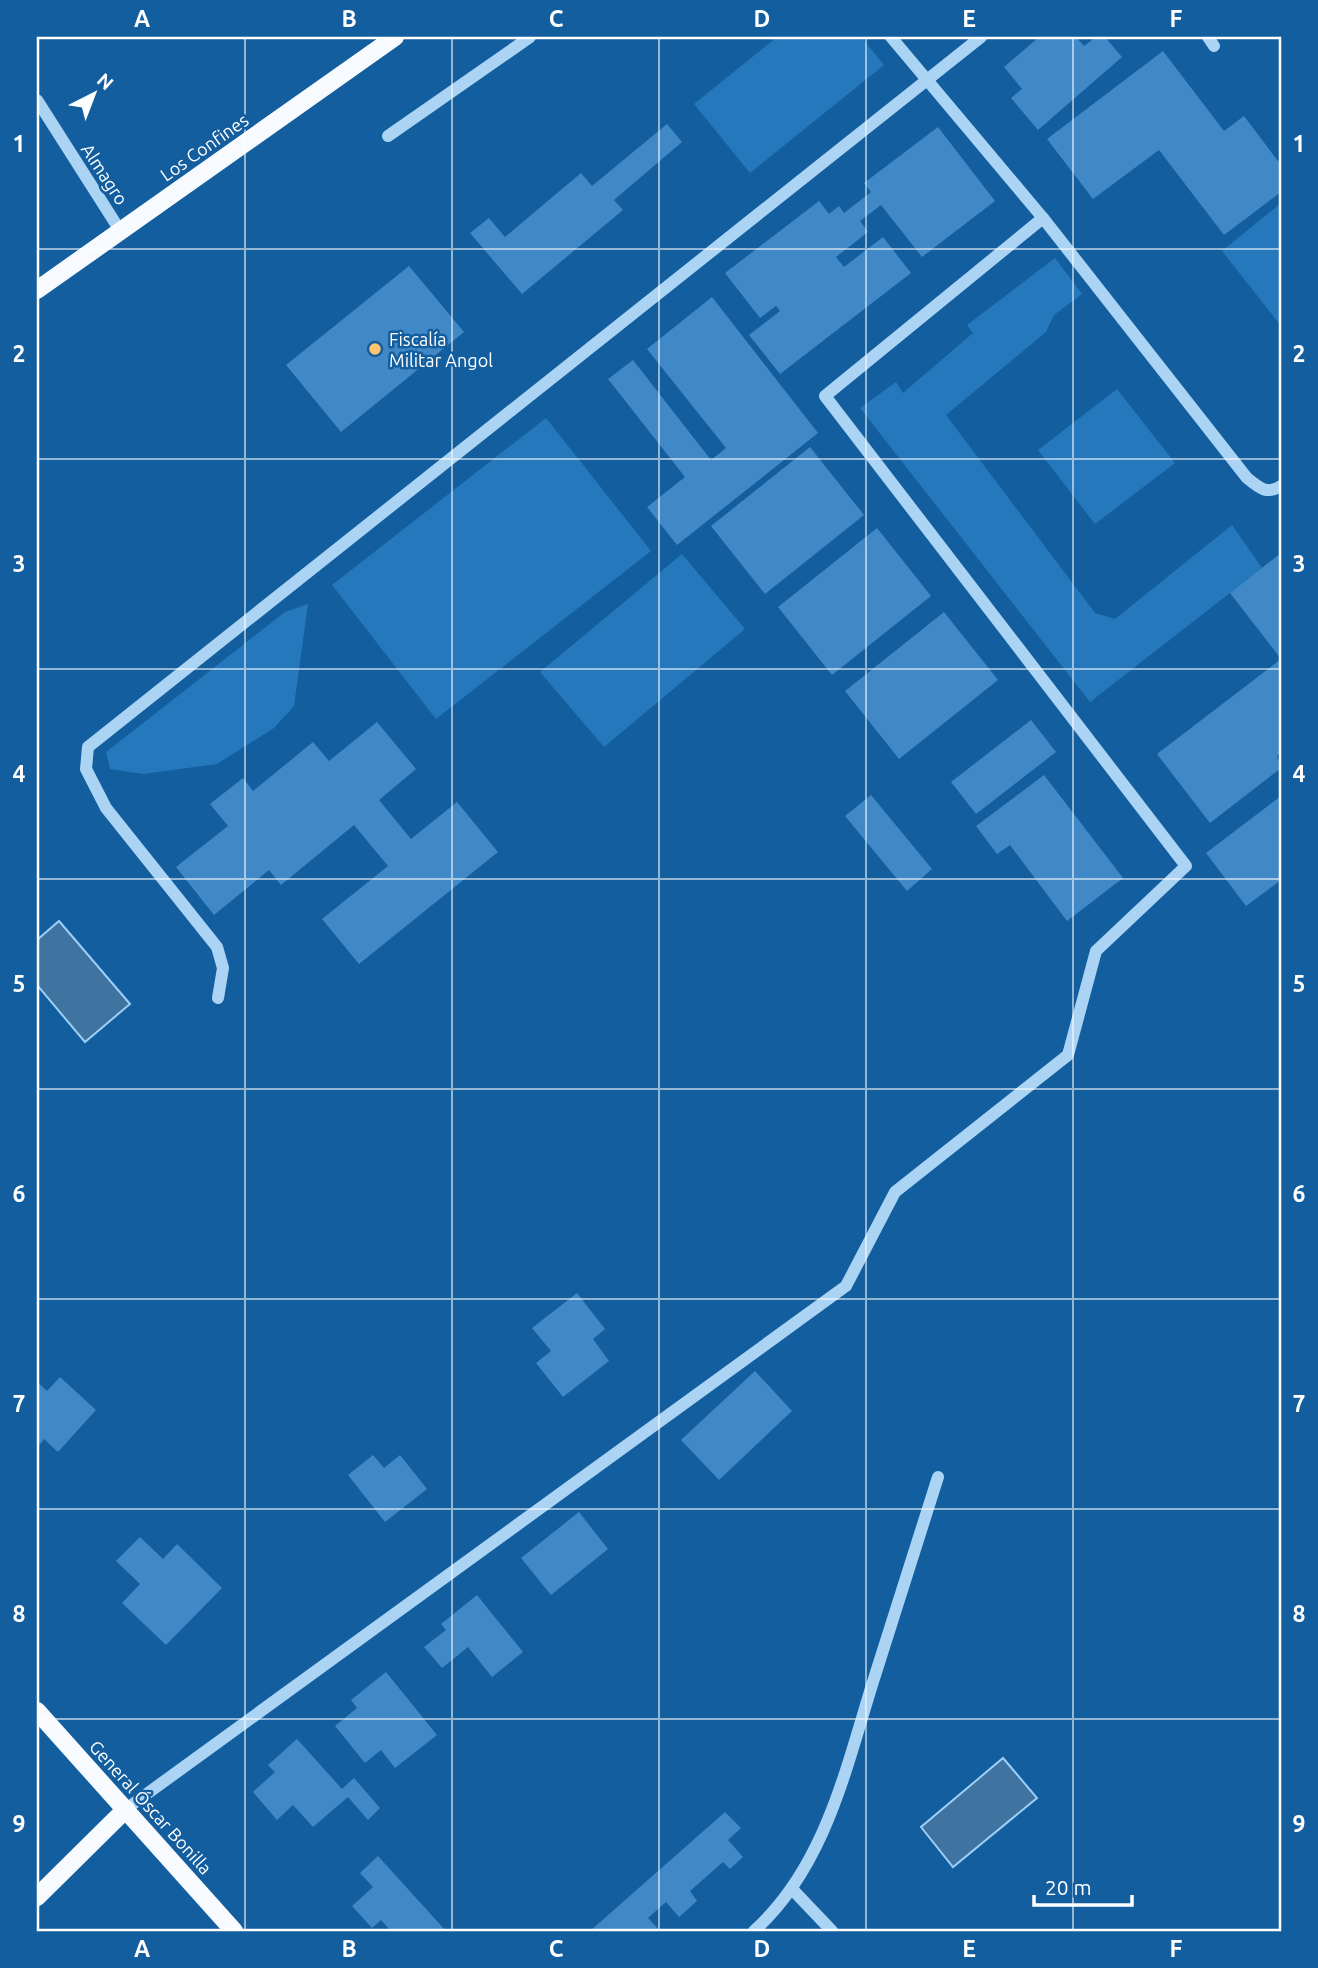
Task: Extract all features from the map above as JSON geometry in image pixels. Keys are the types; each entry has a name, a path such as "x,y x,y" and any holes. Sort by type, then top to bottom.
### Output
{"main road":[{"name":"Los Confines","path":"37,290 395,37"},
{"name":"General Óscar Bonilla","path":"37,1711 234,1931"},
{"path":"37,1898 126,1809"}],"street":[{"path":"388,136 530,37"},
{"path":"891,37 1043,218 1247,478 1260,489 1273,491 1281,486"},
{"path":"218,999 223,968 217,947 106,808 86,769 88,747 981,37"},
{"name":"Almagro","path":"37,100 121,232"},
{"path":"126,1809 846,1286 895,1192 1068,1055 1097,951 1186,866 825,396 1043,218"},
{"path":"754,1931 808,1867 837,1797 938,1477"},
{"path":"792,1889 832,1931"}],"shaded area":[{"path":"777,37 861,37 884,65 750,173 694,104"},
{"path":"1281,203 1281,326 1222,251"},
{"path":"1055,258 1082,294 1054,315 1046,332 946,415 1095,613 1115,619 1232,525 1262,568 1090,702 860,408 896,382 903,393 973,333 967,325"},
{"path":"1117,389 1175,463 1095,524 1038,450"},
{"path":"546,418 651,551 436,719 332,585"},
{"path":"682,554 745,629 604,747 540,672"},
{"path":"308,604 294,706 274,728 217,764 143,774 110,769 106,752 285,612"},
{"path":"59,921 130,1004 85,1042 37,985 37,940"},
{"path":"1003,1758 1037,1798 953,1867 921,1827"}],"building":[{"path":"1039,37 1076,37 1084,46 1096,37 1105,37 1122,57 1038,130 1011,98 1022,89 1004,67"},
{"path":"1163,51 1224,131 1244,116 1281,165 1281,192 1224,235 1159,150 1093,199 1047,139"},
{"path":"667,124 682,142 614,200 623,210 522,294 470,233 489,218 505,237 581,173 592,186"},
{"path":"938,127 995,201 922,257 881,205 860,221 868,232 836,257 844,267 883,237 911,273 780,374 749,335 780,311 776,306 760,318 725,273 819,201 829,214 839,206 844,213 871,192 864,183"},
{"name":"Fiscalía Militar Angol","path":"409,266 464,332 341,432 286,365"},
{"path":"712,297 818,433 677,545 647,507 685,477 608,379 633,360 711,460 726,448 647,349"},
{"path":"810,447 864,515 765,594 711,526"},
{"path":"877,528 931,596 832,675 778,607"},
{"path":"1281,553 1281,659 1230,593"},
{"path":"944,612 998,680 899,759 845,691"},
{"path":"1281,659 1281,752 1277,756 1281,768 1210,823 1157,754"},
{"path":"1031,720 1056,752 976,814 951,782"},
{"path":"377,722 416,769 379,800 411,839 457,802 498,852 359,964 322,919 388,866 354,825 281,885 269,870 214,915 176,867 228,826 210,804 243,778 253,791 313,742 329,761"},
{"path":"1044,775 1123,878 1067,921 1010,845 997,854 976,826"},
{"path":"871,795 932,869 907,891 845,816"},
{"path":"1281,796 1281,880 1246,906 1206,853"},
{"path":"577,1293 605,1329 593,1339 609,1361 563,1397 536,1363 551,1351 532,1328"},
{"path":"755,1371 792,1411 719,1480 681,1440"},
{"path":"60,1377 96,1410 58,1452 44,1439 37,1448 37,1382 47,1391"},
{"path":"373,1455 384,1468 400,1455 427,1489 385,1522 348,1475"},
{"path":"579,1512 608,1549 551,1595 521,1558"},
{"path":"140,1537 163,1559 177,1544 222,1588 166,1645 122,1603 140,1584 116,1561"},
{"path":"477,1595 523,1652 492,1677 468,1647 442,1668 424,1647 446,1630 441,1624"},
{"path":"386,1672 437,1735 395,1768 381,1750 365,1763 335,1726 357,1708 351,1700"},
{"path":"297,1739 342,1789 354,1778 380,1808 368,1820 348,1797 313,1827 293,1805 277,1820 253,1792 275,1772 268,1765"},
{"path":"725,1812 741,1828 728,1840 743,1857 730,1869 723,1862 690,1891 697,1901 679,1917 666,1902 648,1918 660,1931 590,1931"},
{"path":"378,1856 446,1931 391,1931 381,1920 372,1928 352,1906 373,1887 360,1873"}],"place":[{"name":"Fiscalía Militar Angol","path":"375,349"}]}
